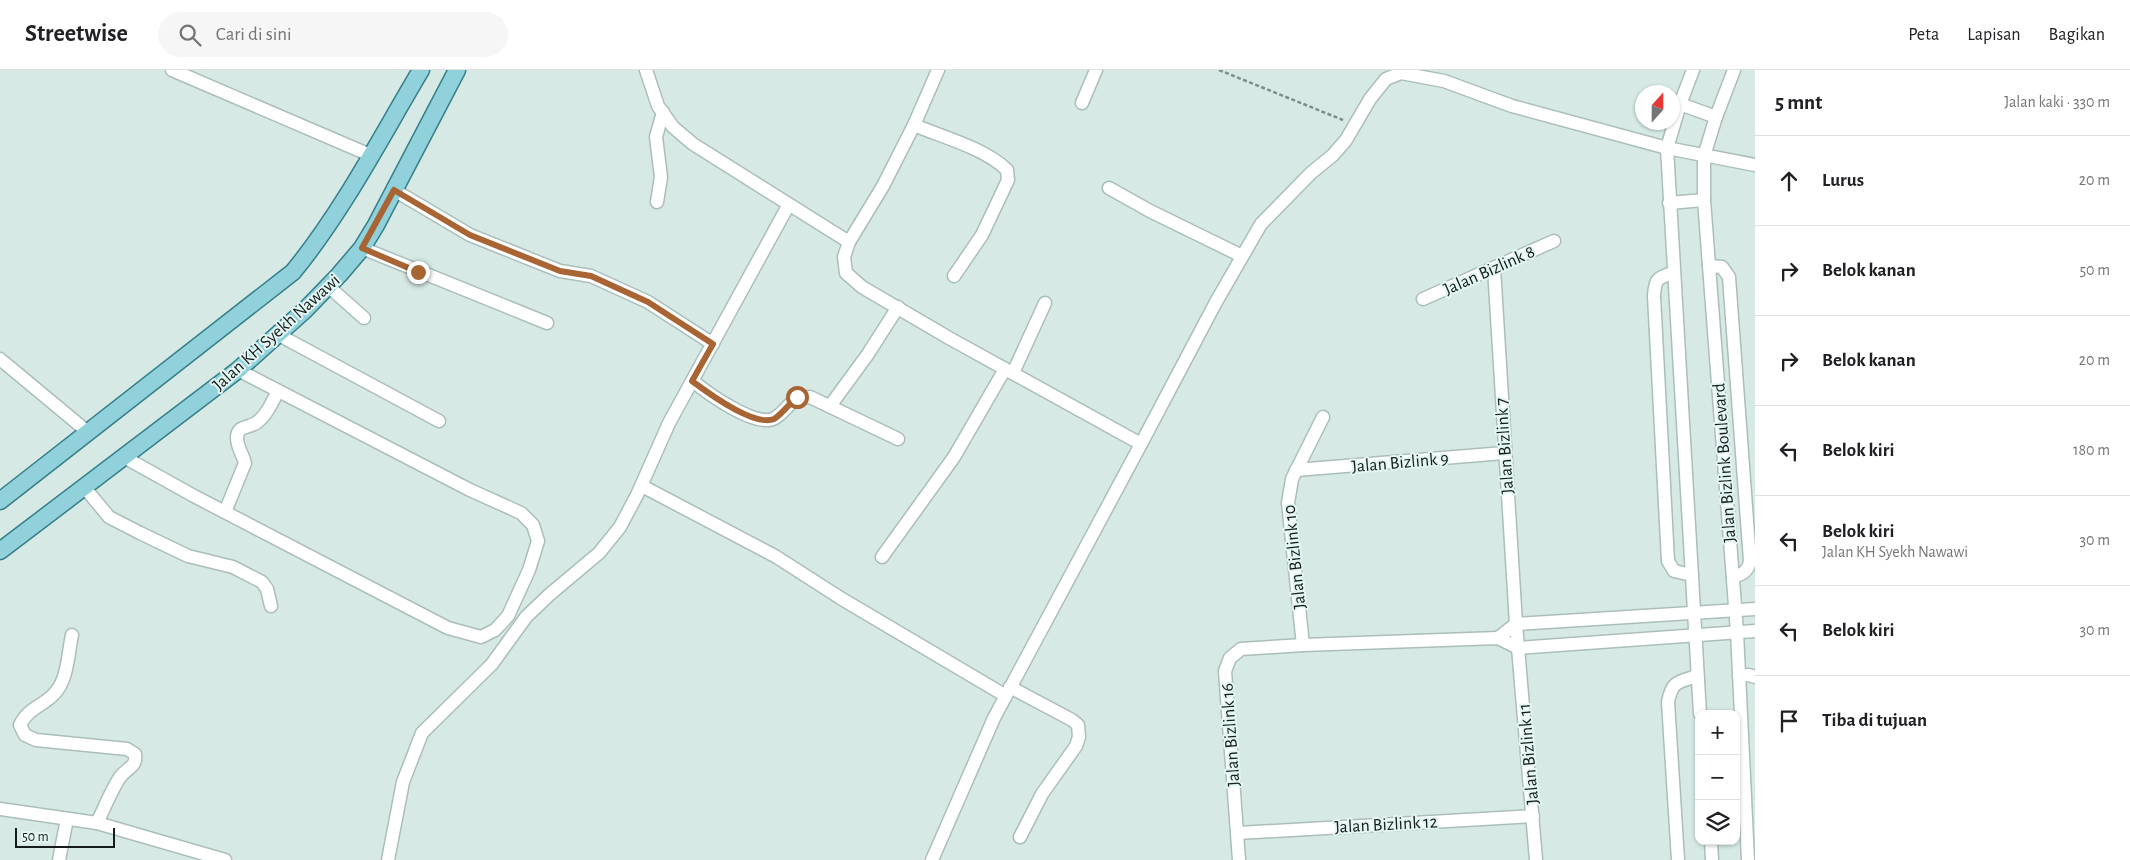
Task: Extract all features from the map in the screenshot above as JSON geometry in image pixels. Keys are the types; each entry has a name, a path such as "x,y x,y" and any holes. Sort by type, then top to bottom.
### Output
{"main road":[{"name":"Jalan KH Syekh Nawawi","path":"0,501 293,272 330,221 421,70"},
{"name":"Jalan KH Syekh Nawawi","path":"0,551 238,370 305,310 328,286 362,248 457,70"}],"street":[{"path":"172,70 370,155"},
{"path":"646,70 658,106 673,127 693,144 788,206 849,242"},
{"path":"938,70 914,125 883,186 849,242 844,257 846,273 862,287 1141,444"},
{"path":"1082,103 1096,70"},
{"path":"1693,70 1680,104 1716,117"},
{"name":"Jalan Bizlink Boulevard","path":"1734,70 1716,117 1704,156 1704,200 1732,576 1738,632 1748,860"},
{"path":"932,860 994,718 1242,256 1261,224 1311,173 1333,155 1356,125 1370,99 1386,80 1401,73 1444,81 1512,106 1667,148 1755,165"},
{"path":"657,202 661,177 656,137 663,112"},
{"path":"914,125 978,152 1001,164 1007,170 1008,180 982,235 954,276"},
{"path":"1672,130 1667,148 1669,203 1697,636 1700,710"},
{"path":"1109,188 1150,211 1242,256"},
{"path":"394,190 470,235 560,271 591,276 648,302 713,344"},
{"path":"1669,203 1704,200"},
{"path":"388,860 403,782 422,733 492,664 526,617 548,594 598,553 620,526 642,486 669,423 788,206"},
{"name":"Jalan Bizlink 8","path":"1423,299 1554,241"},
{"path":"362,248 547,323"},
{"path":"1709,266 1722,267 1726,270 1729,277 1750,560 1748,568 1744,573 1732,576"},
{"name":"Jalan Bizlink 7","path":"1494,268 1504,453 1518,648"},
{"path":"1673,273 1660,277 1655,284 1654,296 1668,561 1674,571 1692,575"},
{"path":"328,286 364,318"},
{"path":"882,557 954,457 1009,371 1045,303"},
{"path":"830,406 868,354 898,307"},
{"path":"277,334 439,421"},
{"path":"0,359 89,433"},
{"path":"124,456 225,512 448,628 481,637 495,630 508,616 529,570 538,541 533,525 520,513 470,490 238,370"},
{"path":"692,381 709,394 747,415 763,419 774,419 797,397 810,397 898,439"},
{"path":"225,512 245,463 238,446 237,434 241,428 257,422 266,414 278,391"},
{"name":"Jalan Bizlink 10","path":"1303,645 1288,503 1292,479 1323,417"},
{"name":"Jalan Bizlink 9","path":"1296,470 1504,453"},
{"path":"642,486 775,556 842,599 1008,691 1072,720 1078,725 1079,731 1076,746 1042,794 1020,837"},
{"path":"84,488 110,517 140,533 188,556 233,568 262,582 267,589 272,606"},
{"path":"1498,638 1516,624 1755,609"},
{"path":"1303,645 1498,638 1518,648 1755,631"},
{"path":"72,634 64,679 56,693 24,716 20,725 25,736 36,740 127,749 135,754 134,765 121,776 98,823"},
{"name":"Jalan Bizlink 16","path":"1239,860 1225,671 1230,658 1241,649 1303,645"},
{"name":"Jalan Bizlink 11","path":"1518,648 1534,816 1536,860"},
{"path":"1739,676 1749,675 1755,678"},
{"path":"1678,860 1668,702 1670,688 1678,682 1697,676"},
{"path":"0,809 98,823 225,860"},
{"name":"Jalan Bizlink 12","path":"1238,833 1534,816"},
{"path":"59,860 67,819"},
{"path":"1711,845 1712,860"}],"path":[{"path":"1219,70 1356,125"}],"route":[{"path":"418,272 362,248 394,190 470,235 560,271 591,276 648,302 713,344 692,381 709,394 747,415 763,419 774,419 797,397"}]}
